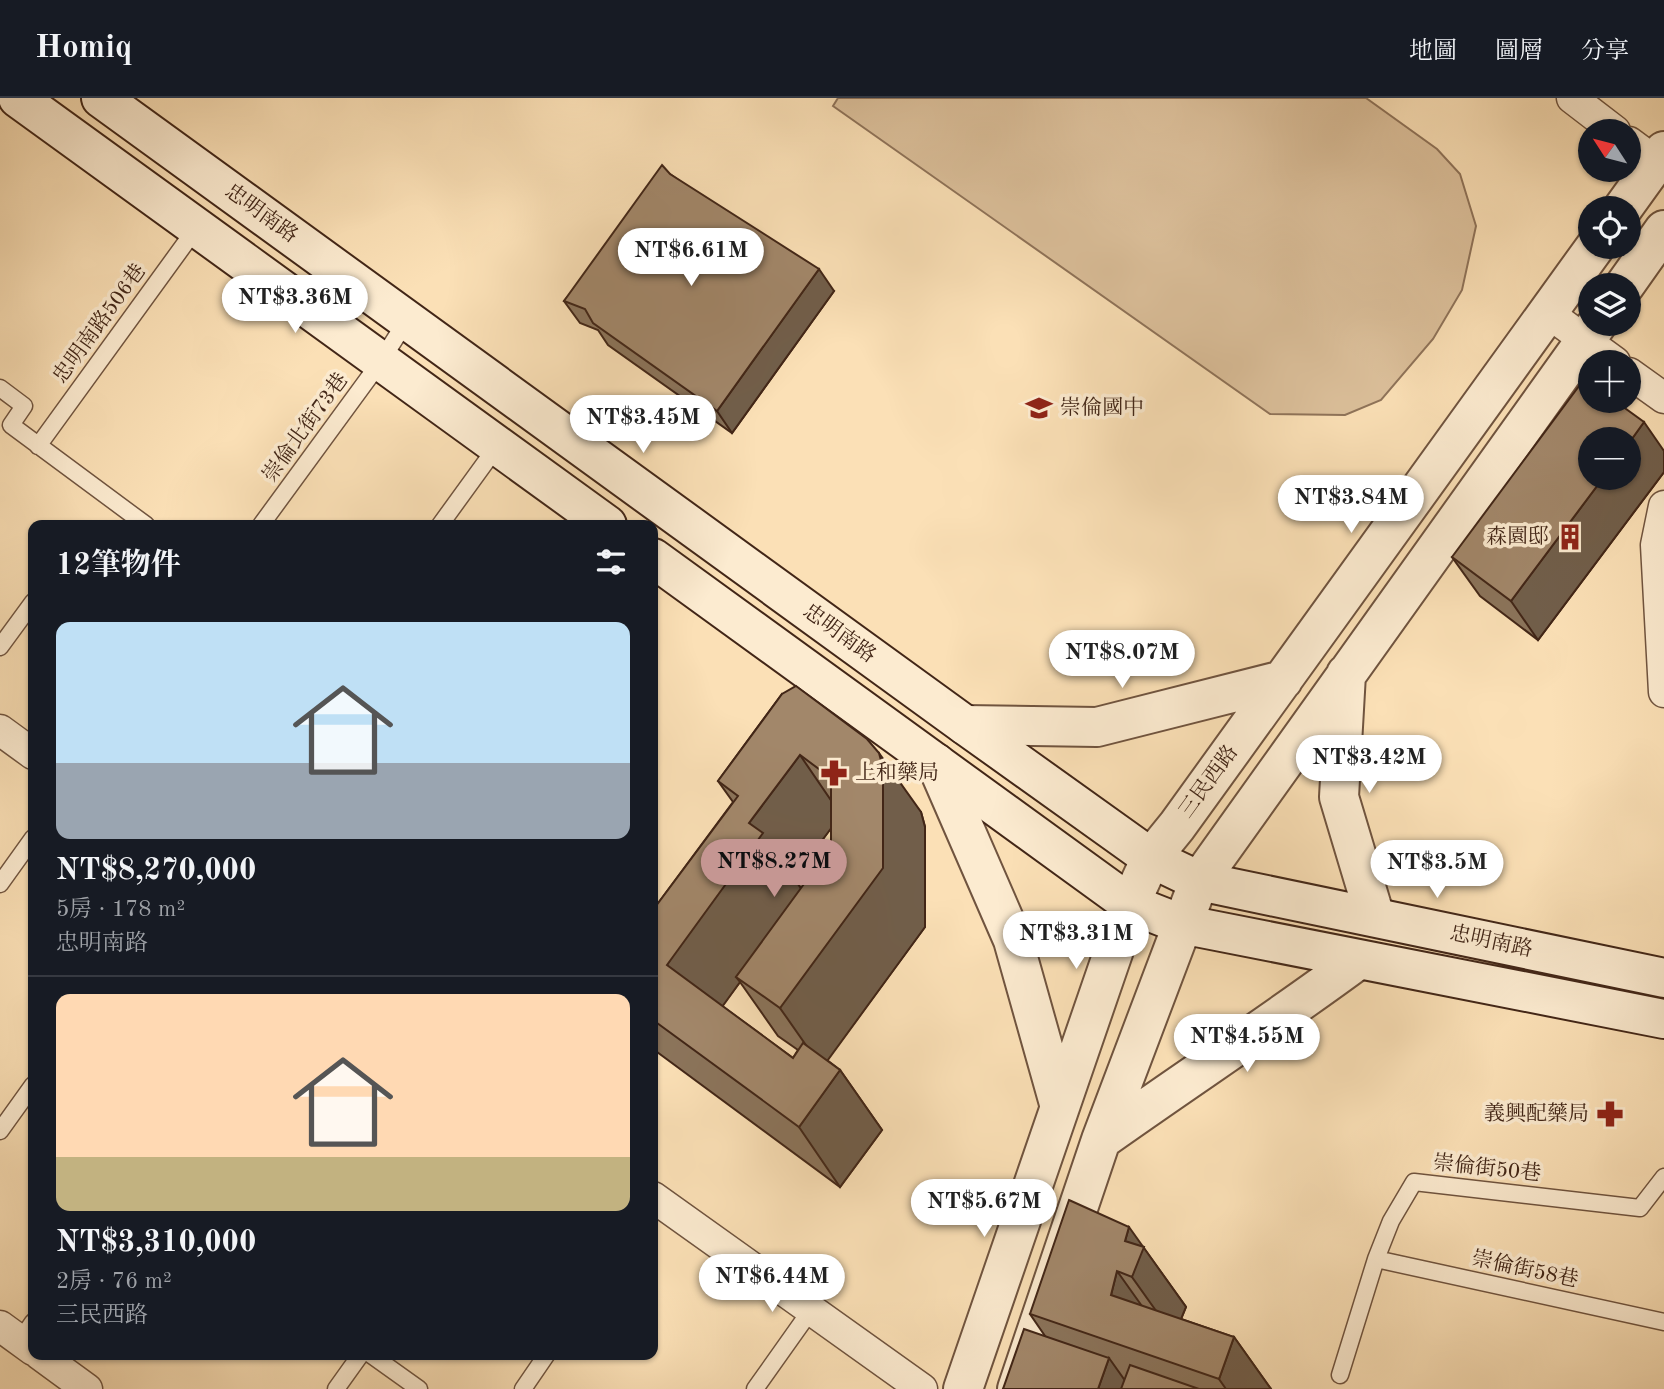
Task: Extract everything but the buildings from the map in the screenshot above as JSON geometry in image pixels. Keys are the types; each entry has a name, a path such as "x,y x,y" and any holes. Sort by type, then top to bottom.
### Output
{"street":[{"path":"18,98 600,520"},
{"name":"忠明南路","path":"101,98 1151,858 1199,881 1664,978"},
{"path":"1572,98 1599,119"},
{"path":"1630,196 1653,156"},
{"path":"1634,273 1664,230"},
{"name":"三民西路","path":"964,1389 1130,904 1151,858 1177,826 1586,259"},
{"path":"1017,1389 1101,1140 1199,881 1346,674 1599,342 1548,313"},
{"path":"1641,382 1664,398"},
{"path":"1664,506 1656,545 1664,692"},
{"name":"忠明南路","path":"658,562 837,700 936,763 1130,904 1181,924 1664,1019"},
{"path":"1346,674 1339,797 1376,918"},
{"path":"964,725 1097,727 1283,680"},
{"path":"0,730 28,750"},
{"path":"936,763 1013,940 1060,1107"},
{"path":"1101,1140 1358,960"},
{"path":"658,1204 922,1389"},
{"path":"51,1360 87,1389"}],"lane":[{"name":"忠明南路506巷","path":"38,446 197,227"},
{"name":"崇倫北街73巷","path":"265,520 381,361 407,320"},
{"path":"0,388 24,405 0,439"},
{"path":"10,425 139,520"},
{"path":"444,520 498,445"},
{"path":"0,647 28,609"},
{"path":"0,884 28,845"},
{"path":"0,1131 28,1092"},
{"name":"崇倫街50巷","path":"1339,1375 1376,1259 1391,1221 1414,1182 1640,1208 1664,1177"},
{"name":"崇倫街58巷","path":"1376,1259 1664,1322"},
{"path":"755,1389 811,1310"},
{"path":"336,1389 357,1360"},
{"path":"378,1360 419,1389"},
{"path":"523,1389 543,1360"}],"shaded area":[{"path":"838,98 1366,98 1437,149 1460,174 1476,226 1462,290 1433,339 1381,400 1345,415 1270,414 833,106"}],"place":[{"name":"崇倫國中","path":"1039,408"},
{"name":"森園邸","path":"1570,537"},
{"name":"上和藥局","path":"834,773"},
{"name":"義興配藥局","path":"1610,1114"}]}
